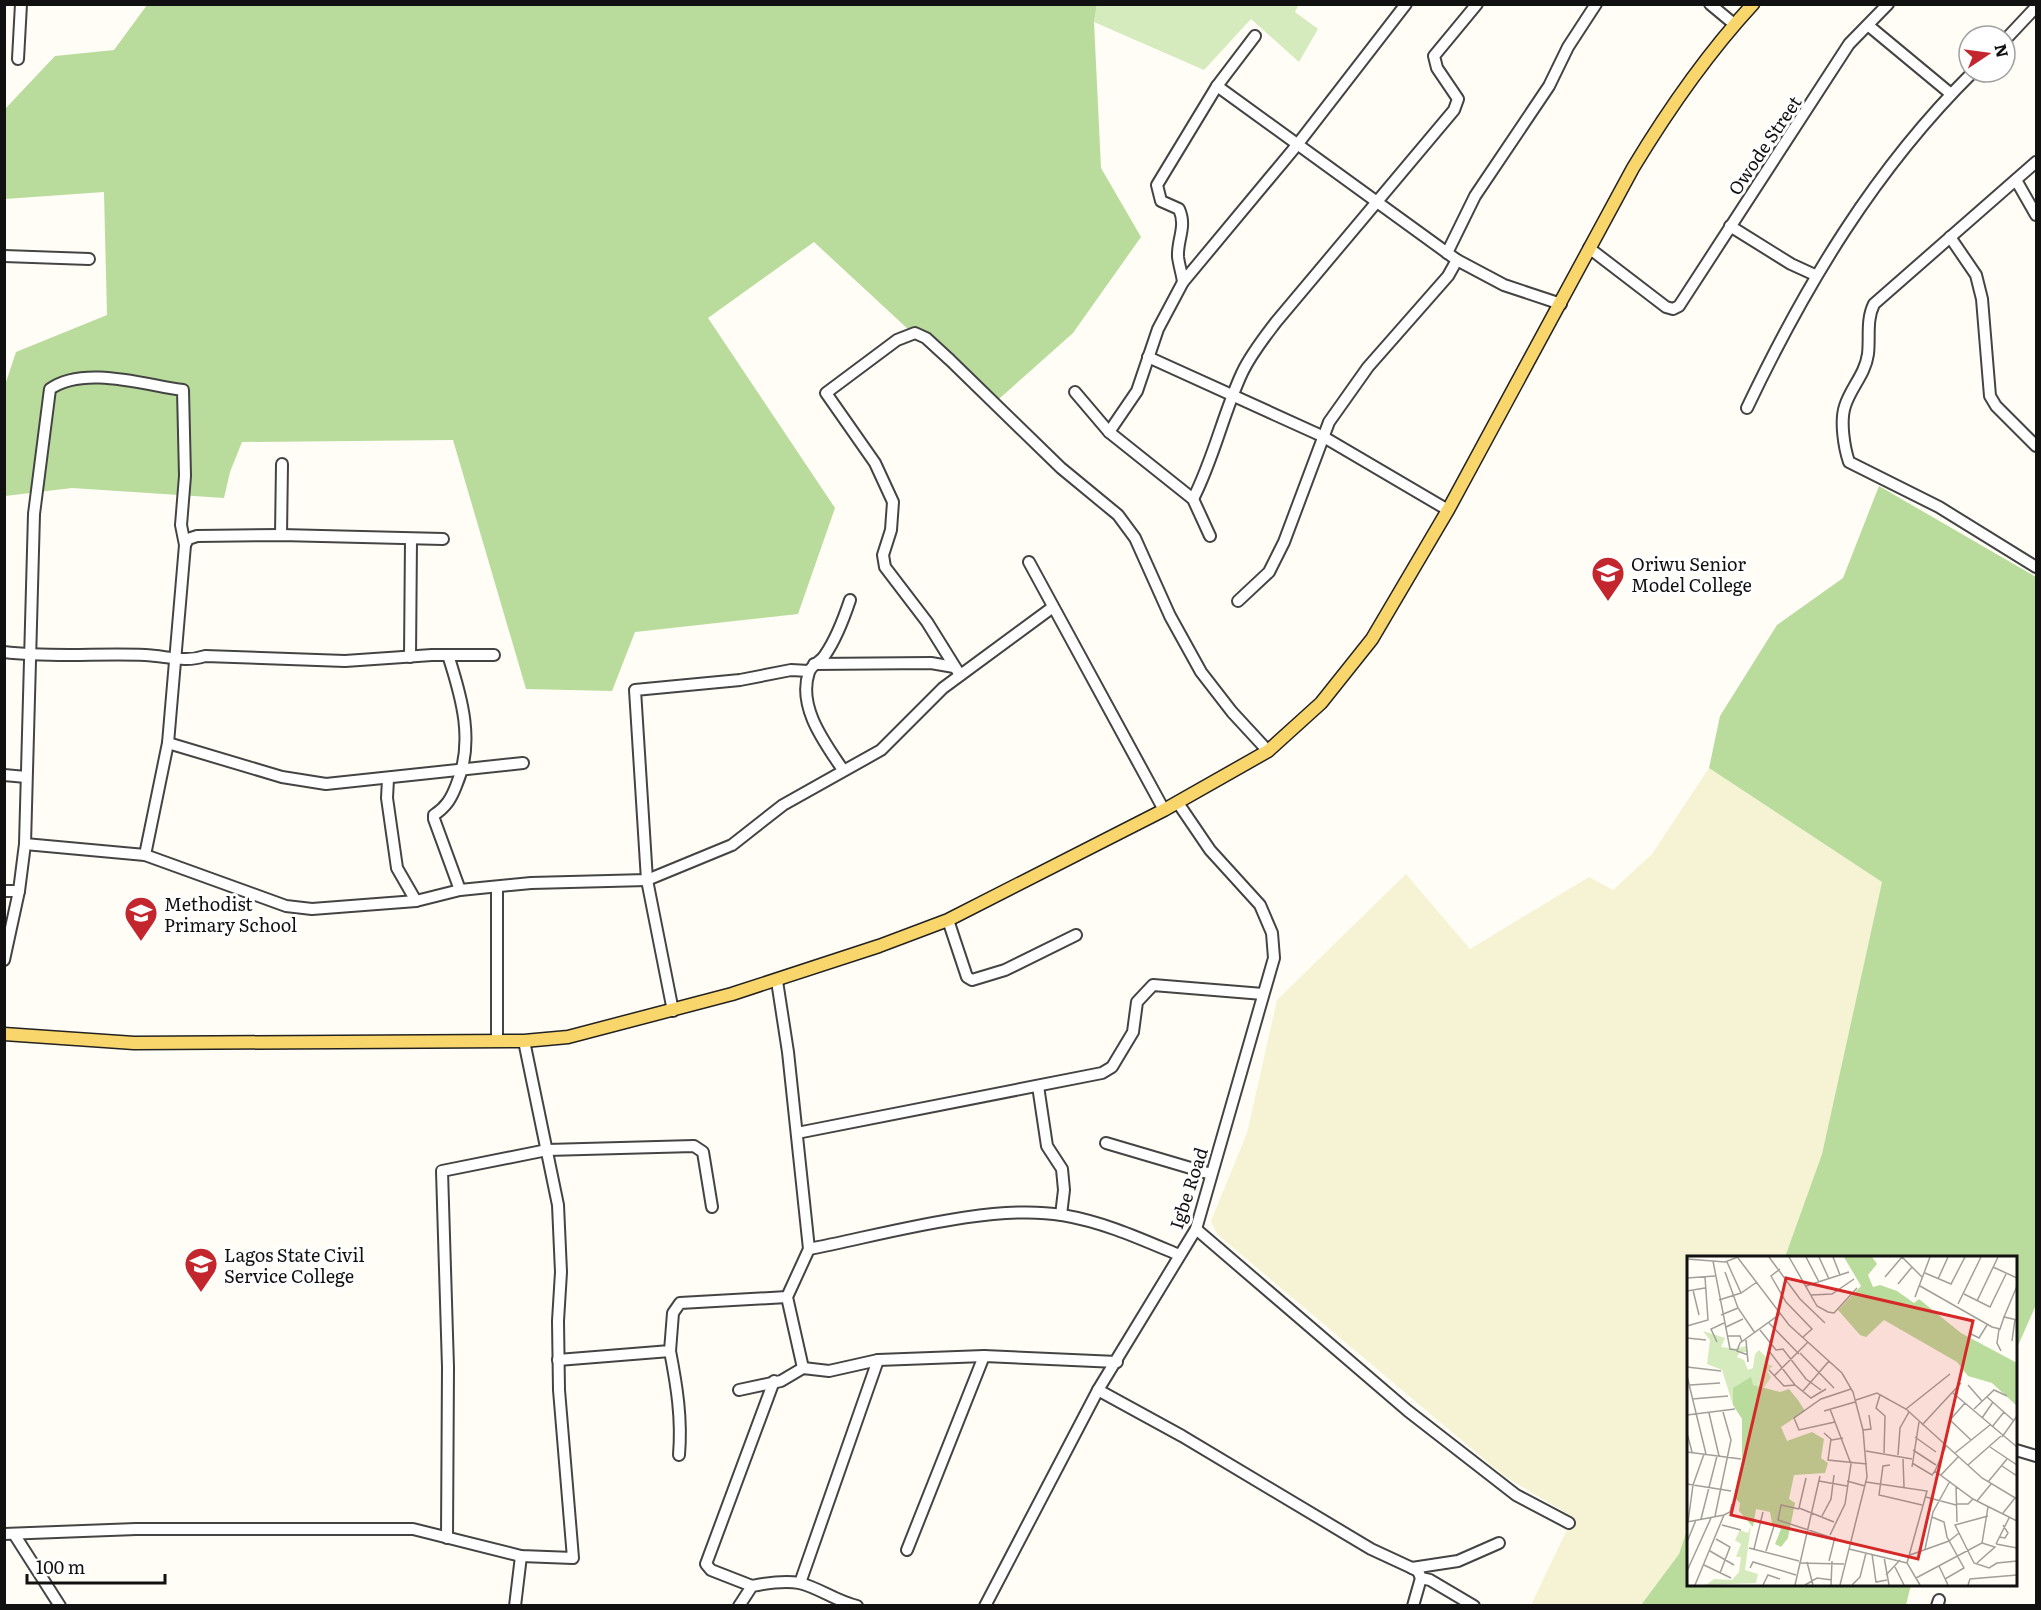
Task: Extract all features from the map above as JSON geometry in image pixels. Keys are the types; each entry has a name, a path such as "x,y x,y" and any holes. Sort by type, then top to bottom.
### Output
{"main road":[{"path":"4,1034 134,1043 524,1041 568,1037 673,1011 777,981 948,920 1178,803 1268,751 1321,703 1351,669 1384,620 1448,510 1561,304 1589,248 1666,113 1734,24 1753,4"}],"street":[{"path":"18,59 21,4"},
{"path":"1109,432 1137,391 1158,328 1183,282 1298,145 1406,4"},
{"path":"1193,499 1205,475 1243,371 1266,336 1454,110 1458,99 1437,68 1434,56 1477,4"},
{"path":"1448,253 1475,196 1537,105 1568,47 1596,4"},
{"path":"1710,4 1734,24"},
{"name":"Owode Street","path":"1589,248 1666,307 1673,309 1678,306 1849,44 1888,4"},
{"path":"2017,28 2037,7"},
{"path":"1869,26 1951,94"},
{"path":"1183,282 1178,258 1184,230 1183,218 1179,209 1161,201 1157,185 1217,86 1255,36"},
{"path":"1747,408 1815,275 1897,158 1961,84"},
{"path":"1217,86 1379,201 1457,260 1504,285 1561,304"},
{"path":"2037,162 1874,304 1870,310 1866,366 1845,406 1849,462 1939,507 2037,567"},
{"path":"2016,180 2037,215"},
{"path":"1730,226 1791,264 1815,275"},
{"path":"1950,237 1976,274 1982,299 1990,396 1996,406 2037,446"},
{"path":"4,256 89,259"},
{"path":"1238,601 1269,572 1284,542 1322,436 1349,392 1448,276 1457,260"},
{"path":"957,671 927,622 883,562 891,530 893,502 875,463 826,393 897,340 915,333 926,338 1061,468 1118,515 1135,538 1170,616 1201,672 1232,712 1268,751"},
{"path":"1148,357 1322,436 1448,510"},
{"path":"4,960 19,891 25,844 34,514 50,389 57,384 87,376 183,390 185,476 181,525 185,545 176,659 168,743 145,855"},
{"path":"1075,393 1109,432 1193,499 1210,536"},
{"path":"281,535 282,464"},
{"path":"185,545 188,539 197,536 281,535 443,539"},
{"path":"410,657 411,539"},
{"path":"1029,562 1164,810"},
{"path":"843,770 816,727 810,711 812,668 824,657 850,600"},
{"path":"25,844 145,855 286,906 312,909 416,901 460,891 531,884 647,880 732,845 783,805 880,750 957,671 1053,608"},
{"path":"4,652 31,655 148,655 190,661 205,656 345,661 448,655 494,655"},
{"path":"448,655 467,733 464,768 447,806 434,815 434,819 460,891"},
{"path":"673,1011 647,880 635,690 740,680 812,668 931,663 957,671"},
{"path":"168,743 309,783 338,785 388,779 407,774 523,763"},
{"path":"4,775 26,777"},
{"path":"388,779 387,798 397,868 416,901"},
{"name":"Igbe Road","path":"985,1605 1098,1390 1196,1229 1274,958 1268,917 1260,905 1210,850 1178,803"},
{"path":"497,888 497,1041"},
{"path":"4,891 19,891"},
{"path":"948,920 967,977 972,980 1005,970 1076,935"},
{"path":"777,981 788,1052 809,1249 787,1297 803,1368"},
{"path":"797,1133 1096,1075 1112,1067 1132,1032 1137,1002 1153,986 1263,994"},
{"path":"9,1534 136,1529 413,1529 521,1556 573,1558 574,1551 566,1502 558,1360 561,1272 558,1205 524,1041"},
{"path":"1038,1086 1047,1146 1062,1169 1064,1190 1061,1215"},
{"path":"1106,1143 1211,1174"},
{"path":"447,1538 448,1367 442,1171 547,1150 700,1148 703,1152 712,1207"},
{"path":"809,1249 963,1218 1033,1213 1061,1215 1111,1226 1179,1255"},
{"path":"1196,1229 1408,1411 1516,1495 1569,1523"},
{"path":"679,1455 681,1426 679,1396 670,1351 673,1313 680,1303 787,1297"},
{"path":"558,1360 670,1351"},
{"path":"739,1390 790,1378 803,1368 829,1371 878,1360 984,1356 1117,1362"},
{"path":"907,1551 984,1356"},
{"path":"800,1583 878,1360"},
{"path":"774,1381 706,1564 711,1570 752,1586 773,1582 800,1583 838,1602 856,1605"},
{"path":"1098,1390 1182,1436 1371,1549 1418,1572 1421,1578 1413,1605"},
{"path":"2017,1450 2037,1456"},
{"path":"9,1534 60,1605"},
{"path":"1412,1568 1458,1561 1499,1543"},
{"path":"515,1605 521,1556"},
{"path":"1421,1578 1430,1580 1474,1605"},
{"path":"739,1605 752,1586"}],"shaded area":[{"path":"1709,768 1882,882 1822,1154 1785,1256 1687,1256 1687,1530 1679,1554 1641,1605 1531,1605 1573,1517 1504,1476 1217,1234 1211,1221 1247,1133 1277,1000 1406,874 1470,949 1589,877 1613,890 1652,854"}],"green space":[{"path":"1097,4 1094,22 1101,168 1141,237 1073,333 991,406 814,242 708,318 835,508 798,614 635,632 612,691 526,689 453,440 242,442 230,472 224,498 72,488 5,496 5,385 16,352 107,315 104,192 5,199 5,109 55,56 114,50 147,5"},
{"path":"1299,4 1295,12 1318,29 1299,62 1251,19 1204,70 1094,22 1097,5"},
{"path":"1879,486 2036,577 2036,1305 2017,1348 2017,1256 1785,1256 1822,1154 1882,882 1709,768 1720,716 1777,625 1843,578"},
{"path":"1687,1530 1687,1586 1911,1586 1906,1605 1641,1605 1679,1554"}],"place":[{"name":"Oriwu Senior Model College","path":"1608,602"},
{"name":"Methodist Primary School","path":"141,942"},
{"name":"Lagos State Civil Service College","path":"201,1293"}]}
